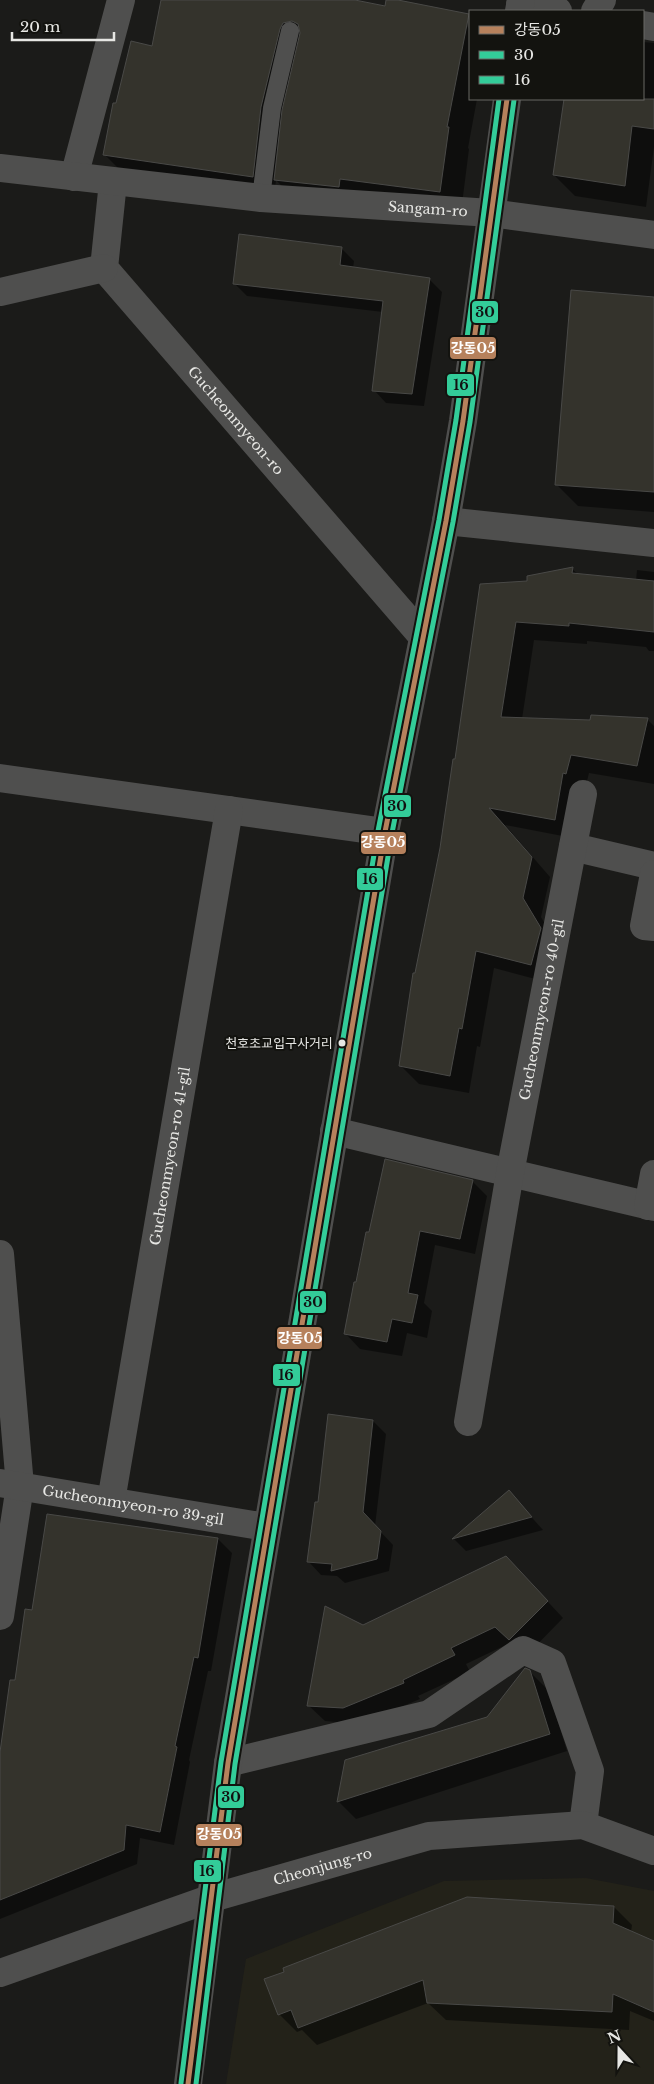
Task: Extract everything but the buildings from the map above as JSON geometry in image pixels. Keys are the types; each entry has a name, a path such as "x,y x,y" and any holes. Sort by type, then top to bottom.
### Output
{"street":[{"path":"74,177 121,0"},
{"path":"520,5 552,10"},
{"path":"188,2084 228,1762 266,1527 385,832 446,521 463,421 507,100"},
{"name":"Sangam-ro","path":"0,168 262,198 490,213 654,235"},
{"path":"0,292 104,268 113,182"},
{"name":"Gucheonmyeon-ro","path":"104,268 423,637"},
{"path":"446,521 654,543"},
{"path":"0,778 385,832"},
{"name":"Gucheonmyeon-ro 40-gil","path":"468,1422 510,1173 583,794"},
{"name":"Gucheonmyeon-ro 41-gil","path":"112,1501 229,810"},
{"path":"573,847 654,866"},
{"path":"654,874 644,926 654,927"},
{"path":"334,1131 651,1207 654,1174"},
{"path":"0,1254 10,1484 0,1616"},
{"name":"Gucheonmyeon-ro 39-gil","path":"10,1484 266,1527"},
{"path":"228,1762 429,1714 523,1650 552,1662 590,1771 583,1825"},
{"name":"Cheonjung-ro","path":"0,1973 212,1898 429,1836 583,1825 654,1851"}],"lane":[{"path":"262,198 272,108 290,30"}],"shaded area":[{"path":"586,1878 654,1891 654,2084 226,2084 246,1959 444,1881"}],"transit line":[{"name":"16","path":"181,2083 221,1762 378,831 439,520 456,420 499,100"},
{"name":"강동05","path":"188,2084 228,1763 385,832 446,521 463,421 507,100"},
{"name":"30","path":"196,2084 235,1764 392,833 453,522 470,422 514,100"}],"place":[{"name":"천호초교입구사거리","path":"342,1043"}]}
